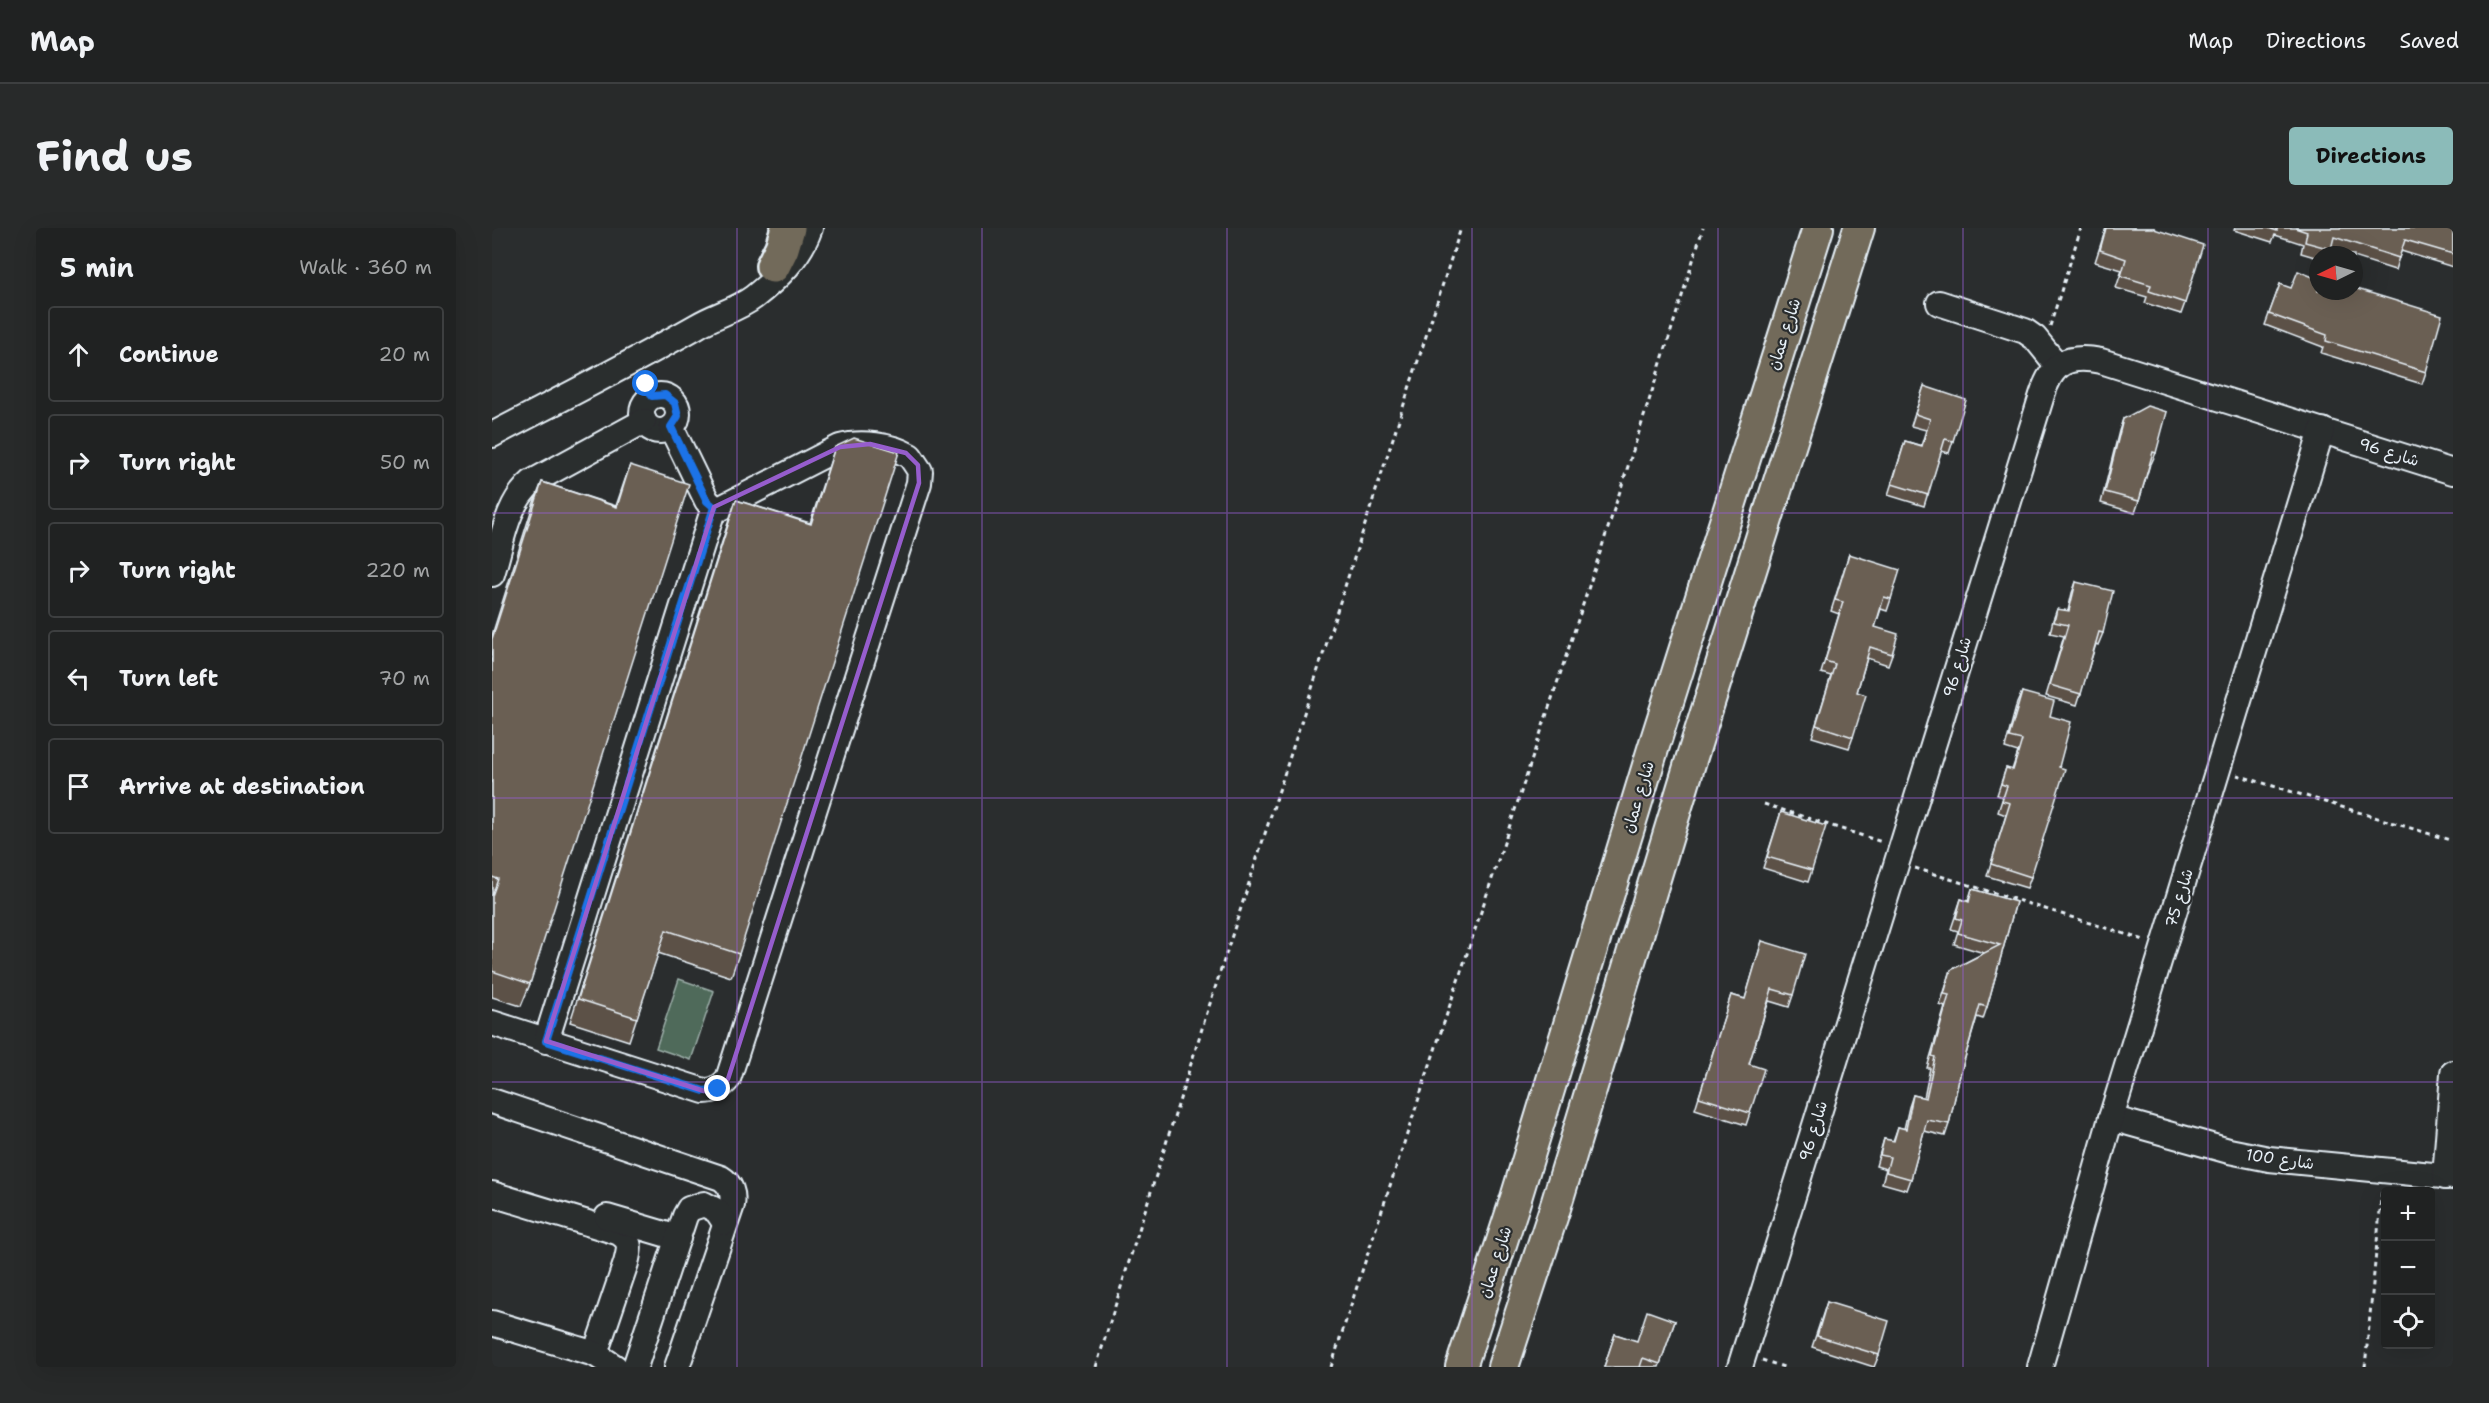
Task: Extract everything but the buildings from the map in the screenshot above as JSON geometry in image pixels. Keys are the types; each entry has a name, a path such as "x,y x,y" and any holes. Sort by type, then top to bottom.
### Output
{"highway":[{"path":"773,266 788,228"}],"main road":[{"name":"شارع عمان","path":"1461,1367 1516,1198 1653,749 1818,228"},
{"path":"1503,1367 1559,1194 1688,772 1859,228"}],"street":[{"path":"719,313 773,266 800,228"},
{"path":"492,435 634,361 719,313 744,304 791,264 807,239 810,228"},
{"path":"1939,303 2013,326 2035,338 2050,356"},
{"name":"شارع 96","path":"1740,1367 2050,374 2050,356 2101,361 2453,472"},
{"path":"634,361 652,396"},
{"path":"665,395 675,403 678,416 671,427 658,431 652,429 644,421 643,406 652,396 665,395"},
{"path":"492,574 514,503 525,488 644,421"},
{"path":"492,1023 704,1091 718,1089 728,1079 919,483 920,471 915,460 906,453 870,444 847,445 721,508 714,507 707,501 671,427"},
{"name":"شارع 75","path":"2040,1367 2111,1118 2322,430"},
{"path":"546,1041 714,507"},
{"path":"2449,1177 2453,1073"},
{"path":"492,1101 721,1178 730,1186 733,1198 677,1367"},
{"name":"شارع 100","path":"2111,1118 2229,1151 2269,1159 2449,1177"},
{"path":"492,1184 519,1197 622,1234 629,1242 630,1248 626,1263 598,1345"},
{"path":"492,1194 519,1197 678,1238"},
{"path":"492,1323 598,1345 628,1366 685,1216 696,1205 711,1206 725,1223"}],"path":[{"path":"1096,1367 1209,1008 1461,228"},
{"path":"1331,1367 1470,941 1599,559 1703,228"},
{"path":"2050,356 2081,228"},
{"path":"2218,770 2453,841"},
{"path":"1764,804 1899,855 2164,946"},
{"path":"2365,1367 2384,1171"}],"highlighted area":[{"path":"870,444 906,453 918,465 919,483 728,1079 718,1089 704,1091 546,1041 714,507 840,447"}],"green space":[{"path":"679,979 714,991 691,1060 656,1048"}],"route":[{"path":"646,384 652,396 665,395 675,403 678,416 671,427 708,504 714,507 546,1041 704,1091 718,1089"}]}
